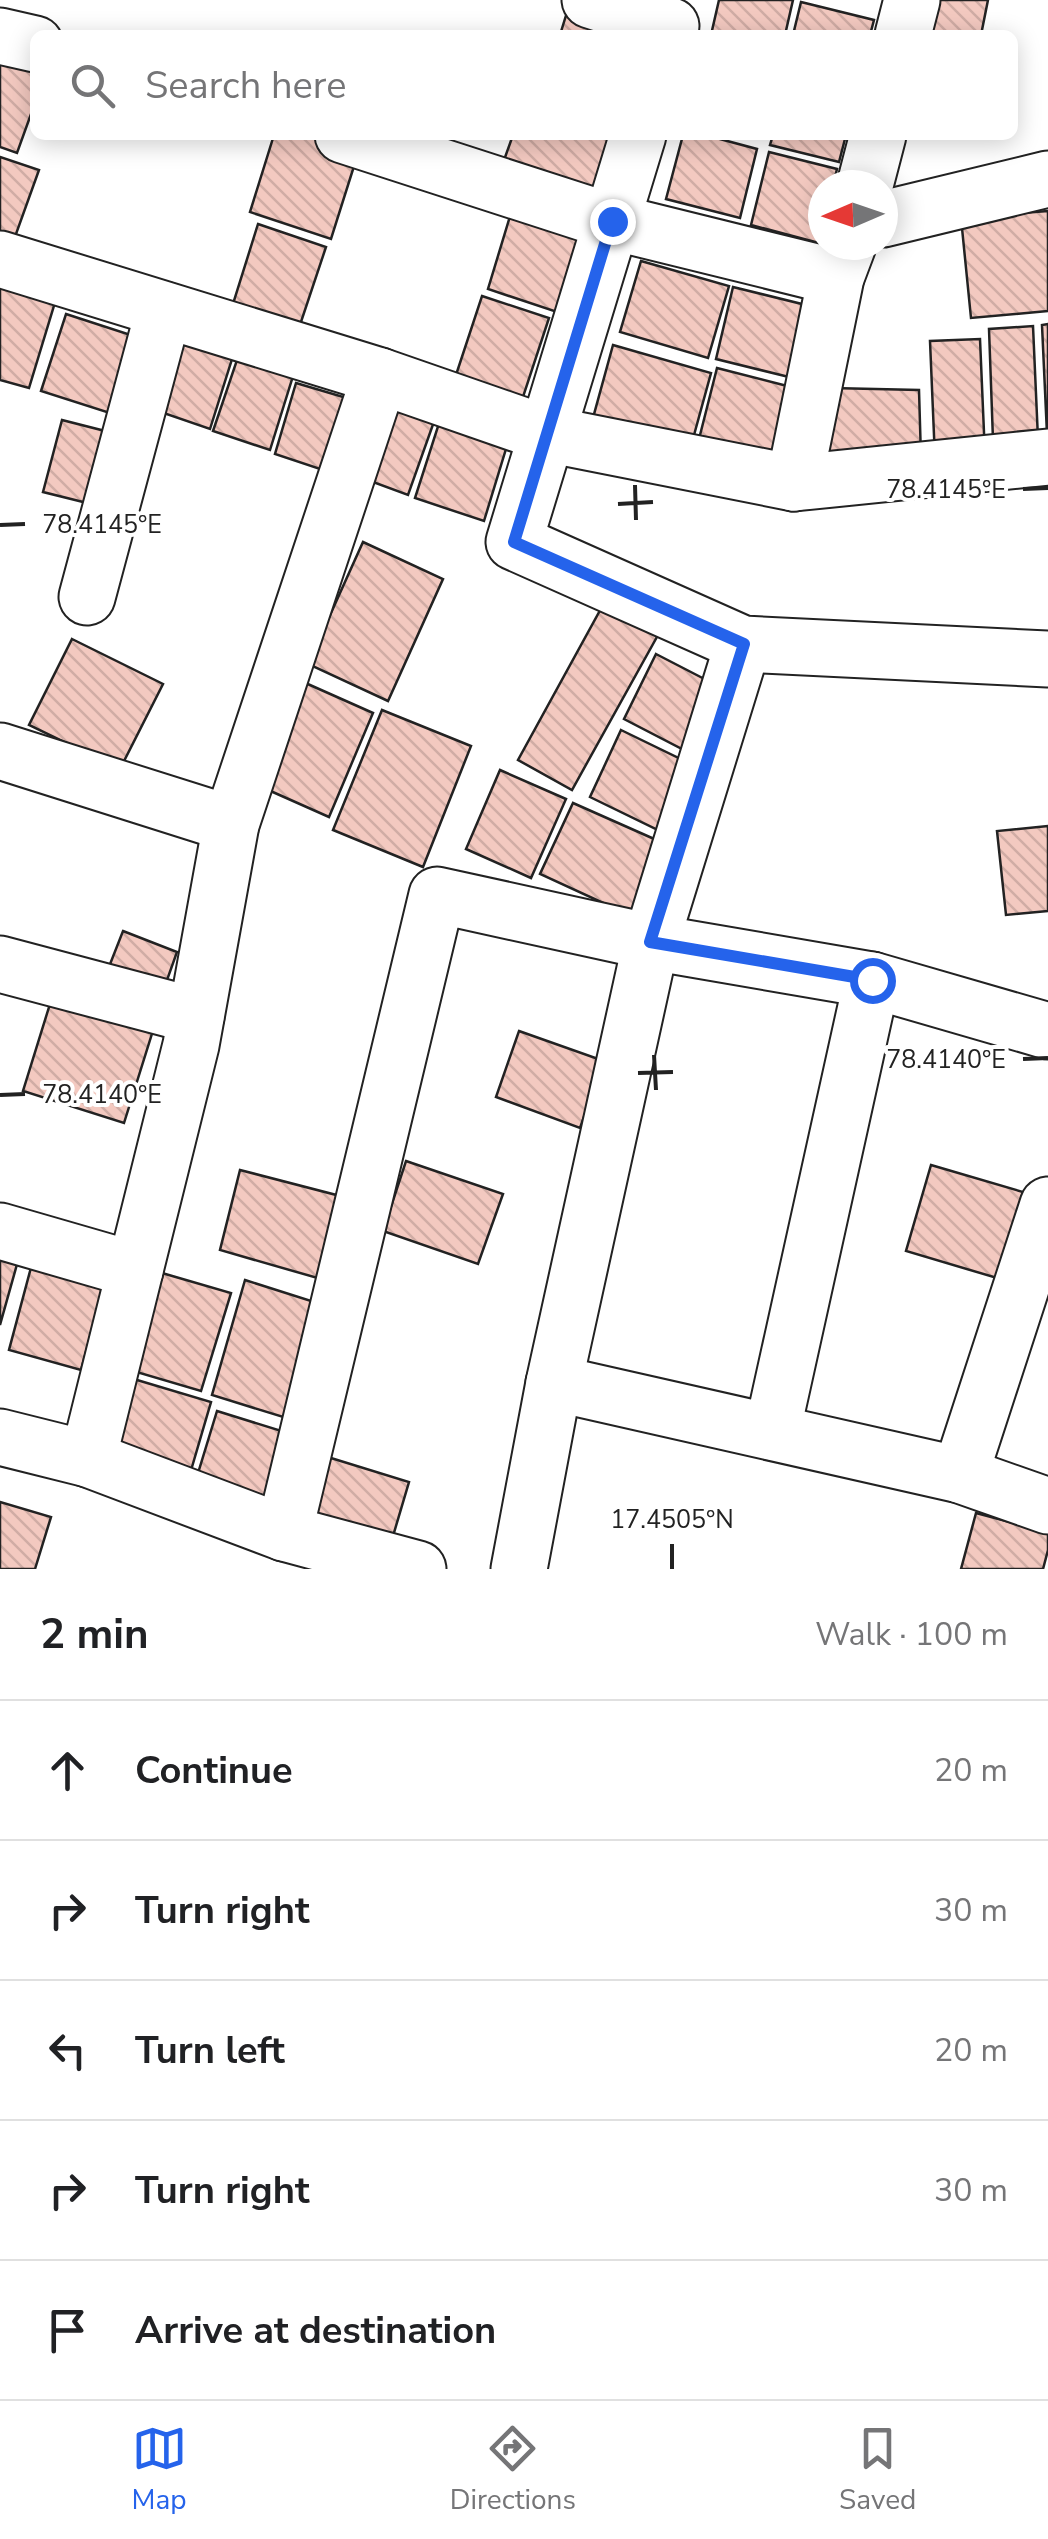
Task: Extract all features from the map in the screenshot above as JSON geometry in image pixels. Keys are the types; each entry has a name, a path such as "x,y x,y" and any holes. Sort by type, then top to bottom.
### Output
{"street":[{"path":"590,0 673,20"},
{"path":"904,30 912,0"},
{"path":"0,36 30,43"},
{"path":"359,140 612,221 842,261 794,482"},
{"path":"636,140 514,542 744,644 1048,660"},
{"path":"869,170 877,140"},
{"path":"898,216 1048,180"},
{"path":"0,258 380,376 547,434 794,482 1048,457"},
{"path":"88,597 164,310"},
{"path":"88,1459 191,1045 231,824 380,376"},
{"path":"519,1569 554,1384 650,942 744,644"},
{"path":"0,751 231,824"},
{"path":"284,1533 438,895 650,942 872,980 1048,1032"},
{"path":"0,964 196,1016"},
{"path":"772,1432 872,980"},
{"path":"960,1475 1048,1205"},
{"path":"0,1231 135,1270"},
{"path":"554,1384 960,1475 1048,1506"},
{"path":"0,1438 88,1459 284,1533 418,1569"}],"building":[{"path":"719,0 793,0 786,30 712,30"},
{"path":"926,0 988,0 982,30 920,30"},
{"path":"801,2 874,20 871,30 794,30"},
{"path":"568,9 634,30 562,30"},
{"path":"0,57 30,68 30,117 17,153 0,147"},
{"path":"272,140 349,140 361,144 331,239 250,212"},
{"path":"511,140 609,140 592,192 503,163"},
{"path":"682,140 724,140 757,149 740,218 666,199"},
{"path":"772,140 845,140 839,162 770,145"},
{"path":"769,152 837,169 808,170 808,240 751,225"},
{"path":"0,157 39,170 11,248 0,244"},
{"path":"514,203 588,226 560,313 488,289"},
{"path":"1048,211 1048,311 971,318 961,218"},
{"path":"258,224 326,247 300,325 233,304"},
{"path":"641,261 729,286 708,358 620,332"},
{"path":"0,282 56,299 29,388 0,380"},
{"path":"733,287 814,307 797,379 716,359"},
{"path":"482,296 549,318 523,397 456,375"},
{"path":"66,314 140,338 116,415 41,391"},
{"path":"1048,324 1048,434 1047,434 1042,325"},
{"path":"1033,326 1038,439 993,440 989,329"},
{"path":"171,339 232,359 210,429 149,408"},
{"path":"980,339 985,456 935,459 930,341"},
{"path":"613,345 711,373 691,446 593,418"},
{"path":"238,357 293,376 270,450 213,431"},
{"path":"717,368 791,387 773,462 698,443"},
{"path":"296,383 367,404 344,477 275,454"},
{"path":"831,388 919,390 921,458 815,462"},
{"path":"382,397 436,416 408,495 354,475"},
{"path":"441,417 509,439 484,521 415,498"},
{"path":"62,420 109,432 91,504 43,492"},
{"path":"363,542 443,579 388,701 308,664"},
{"path":"603,605 658,635 572,790 518,760"},
{"path":"72,639 163,684 120,769 29,725"},
{"path":"656,654 716,685 684,750 624,719"},
{"path":"301,681 373,713 329,817 257,785"},
{"path":"382,710 471,746 423,867 333,830"},
{"path":"621,730 689,763 658,830 590,797"},
{"path":"500,770 566,799 531,878 466,849"},
{"path":"573,803 670,846 638,919 540,874"},
{"path":"1048,826 1048,911 1006,915 997,831"},
{"path":"123,931 177,952 161,997 105,977"},
{"path":"54,991 155,1024 124,1123 23,1091"},
{"path":"519,1031 604,1061 580,1128 496,1097"},
{"path":"406,1161 503,1194 478,1264 383,1231"},
{"path":"931,1165 1023,1192 997,1278 906,1251"},
{"path":"240,1170 344,1197 321,1279 220,1250"},
{"path":"0,1245 21,1250 0,1325"},
{"path":"33,1260 105,1281 81,1370 9,1350"},
{"path":"162,1273 231,1293 201,1391 133,1371"},
{"path":"245,1280 327,1306 293,1420 212,1395"},
{"path":"127,1377 211,1402 187,1484 102,1459"},
{"path":"217,1411 301,1437 276,1519 192,1493"},
{"path":"318,1454 409,1482 388,1553 297,1526"},
{"path":"0,1502 51,1517 35,1569 0,1569"},
{"path":"976,1513 1048,1532 1043,1569 961,1569"}],"route":[{"path":"612,221 514,542 744,644 650,942 872,980"}]}
